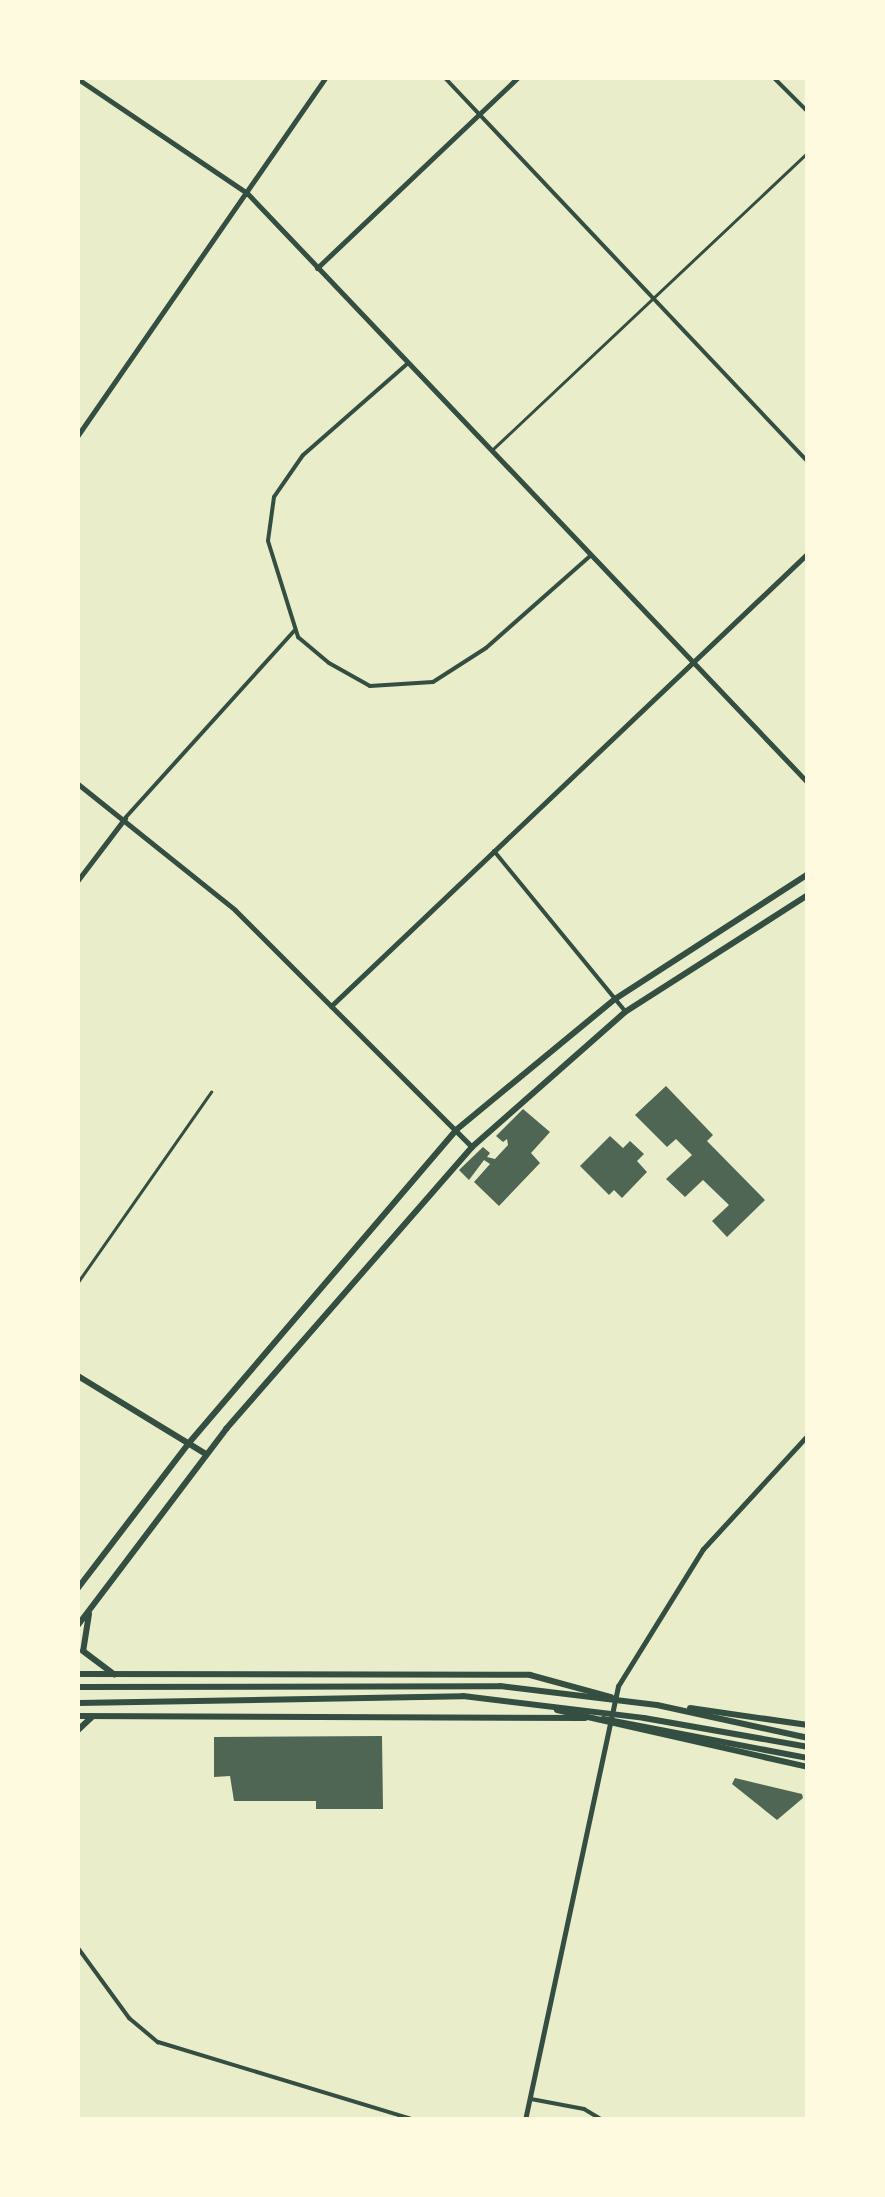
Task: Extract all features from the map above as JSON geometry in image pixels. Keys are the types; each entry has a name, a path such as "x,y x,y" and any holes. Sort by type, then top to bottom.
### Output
{"main road":[{"path":"78,1588 188,1444 456,1130 615,1000 808,874"},
{"path":"78,1626 206,1454 472,1147 626,1012 808,894"},
{"path":"78,1376 206,1454"},
{"path":"91,1608 82,1651 116,1674"},
{"path":"78,1674 530,1675 614,1698 796,1735"},
{"path":"78,1688 453,1685 558,1690 808,1726"},
{"path":"78,1703 412,1696 507,1700 808,1747"},
{"path":"507,1700 808,1767"},
{"path":"657,1705 808,1738"},
{"path":"78,1716 610,1719 808,1758"},
{"path":"78,1730 93,1716"}],"street":[{"path":"78,435 326,78"},
{"path":"445,78 808,462"},
{"path":"316,268 517,78"},
{"path":"774,78 808,112"},
{"path":"78,79 247,193 690,664 808,783"},
{"path":"490,452 808,152"},
{"path":"407,364 303,454 274,497 268,541 294,631 329,663 370,686 434,682 486,648 590,556"},
{"path":"332,1006 808,553"},
{"path":"78,880 125,818 294,631"},
{"path":"78,784 235,910 472,1147"},
{"path":"494,851 626,1012"},
{"path":"78,1282 211,1092"},
{"path":"525,2120 614,1698 703,1549 808,1435"},
{"path":"78,1948 129,2018 158,2042 415,2120"},
{"path":"529,2098 584,2109 602,2120"}],"building":[{"path":"666,1086 713,1135 707,1141 765,1200 727,1237 712,1221 729,1205 703,1180 685,1197 666,1179 692,1155 676,1139 667,1147 635,1115"},
{"path":"523,1109 550,1132 531,1153 540,1163 499,1206 474,1182 490,1164 484,1160 469,1180 459,1170 483,1147 490,1153 487,1157 495,1159 508,1145 507,1139 503,1142 496,1136"},
{"path":"610,1136 623,1148 630,1141 644,1154 637,1161 647,1172 622,1198 614,1190 609,1195 580,1166"},
{"path":"382,1736 383,1809 316,1809 316,1801 234,1801 230,1776 214,1777 214,1737"},
{"path":"735,1778 802,1794 803,1798 777,1820 732,1784"}]}
